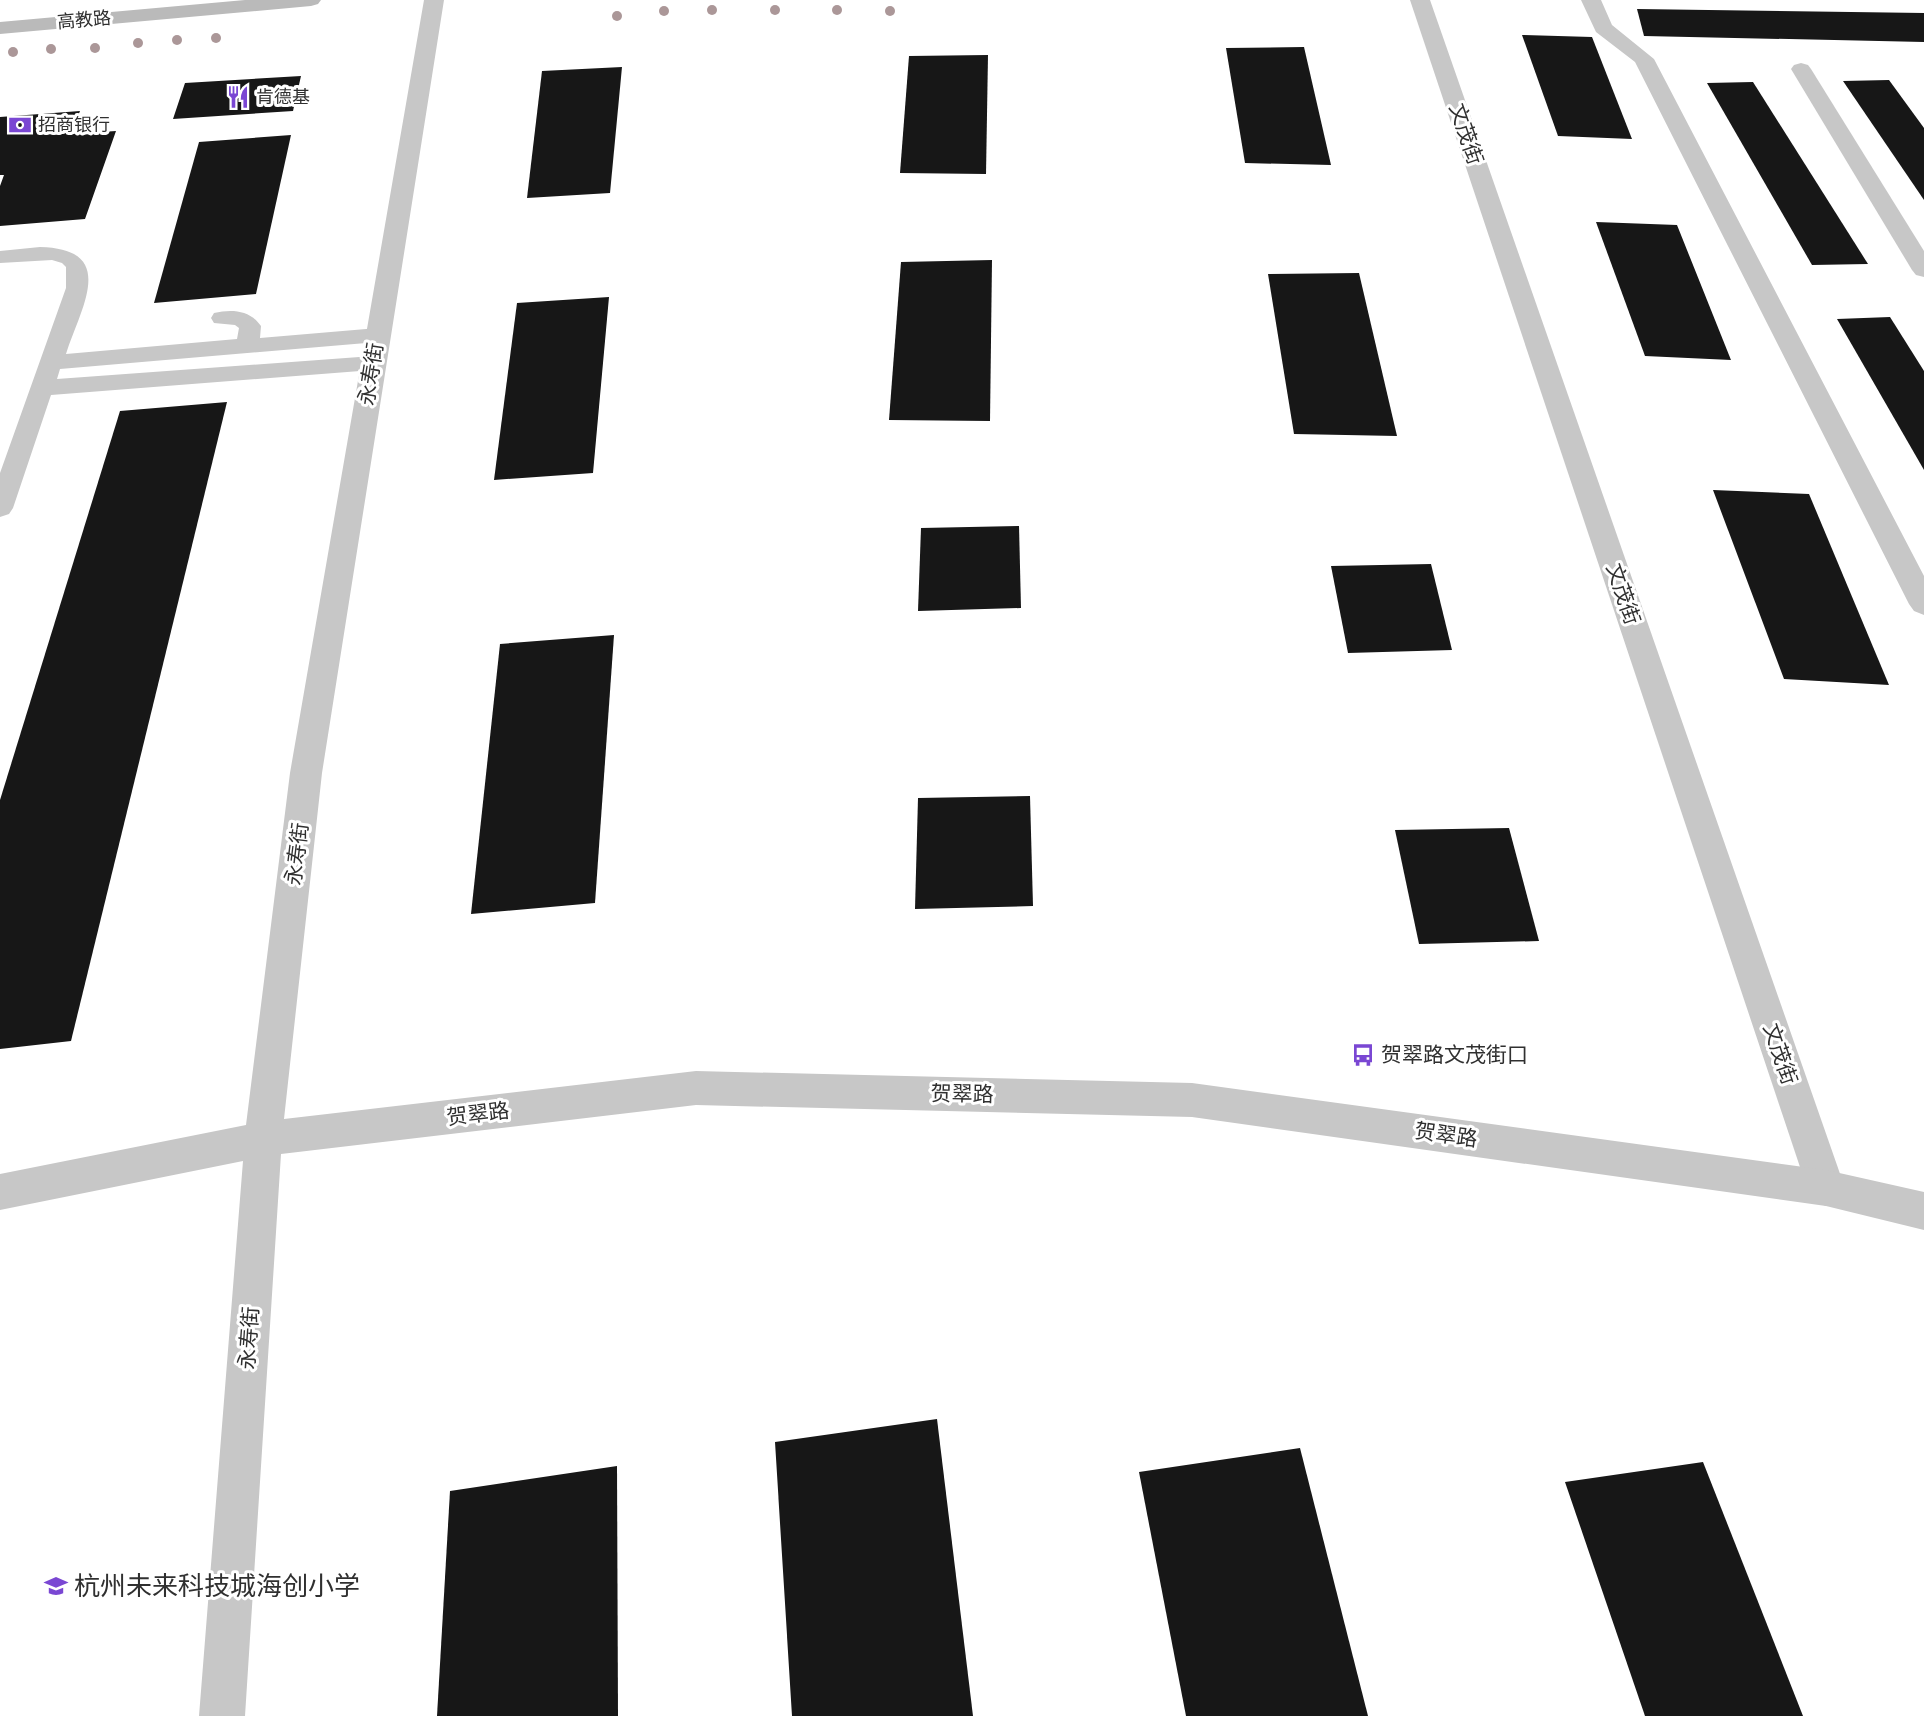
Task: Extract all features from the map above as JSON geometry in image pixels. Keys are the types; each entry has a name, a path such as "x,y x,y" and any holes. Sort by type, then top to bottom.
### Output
{"main road":[{"name":"高教路","path":"0,28 311,0"}],"street":[{"name":"永寿街","path":"222,1716 263,1139 306,773 434,0"},
{"name":"文茂街","path":"1420,0 1826,1188"},
{"path":"1592,0 1603,28 1644,59 1924,604"},
{"path":"1801,69 1924,270"},
{"name":"贺翠路","path":"0,1192 263,1139 696,1088 1192,1100 1826,1188 1924,1211"}],"lane":[{"path":"0,257 51,254 69,258 76,265 78,276 76,288 0,508"},
{"path":"222,318 240,318 250,326 248,345"},
{"path":"51,362 378,335"},
{"path":"42,388 373,363"}],"building":[{"path":"1637,9 1924,13 1924,42 1644,36"},
{"path":"1522,35 1592,37 1632,139 1558,136"},
{"path":"1304,47 1331,165 1245,163 1226,48"},
{"path":"988,55 986,174 900,173 909,56"},
{"path":"622,67 610,193 527,198 542,71"},
{"name":"肯德基","path":"301,76 293,111 173,119 185,83"},
{"path":"1889,80 1924,128 1924,200 1843,81"},
{"path":"1753,82 1868,264 1812,265 1707,83"},
{"path":"80,111 71,134 116,131 85,219 0,226 0,186 4,175 0,175 0,117"},
{"path":"291,135 256,294 154,303 199,142"},
{"path":"1596,222 1677,225 1731,360 1645,356"},
{"path":"992,260 990,421 889,420 901,262"},
{"path":"1359,273 1397,436 1294,434 1268,274"},
{"path":"609,297 593,473 494,480 517,303"},
{"path":"1890,317 1924,371 1924,470 1837,319"},
{"path":"227,402 71,1041 0,1049 0,800 120,411"},
{"path":"1713,490 1809,494 1889,685 1784,679"},
{"path":"1019,526 1021,608 918,611 921,528"},
{"path":"1431,564 1452,650 1348,653 1331,566"},
{"path":"614,635 595,903 471,914 500,644"},
{"path":"1030,796 1033,906 915,909 918,798"},
{"path":"1509,828 1539,941 1419,944 1395,830"},
{"path":"937,1419 973,1716 792,1716 775,1442"},
{"path":"1300,1448 1368,1716 1186,1716 1139,1472"},
{"path":"1703,1462 1803,1716 1645,1716 1565,1482"},
{"path":"617,1466 618,1716 437,1716 450,1491"}],"place":[{"name":"肯德基","path":"238,97"},
{"name":"招商银行","path":"20,125"},
{"name":"贺翠路文茂街口","path":"1363,1055"},
{"name":"杭州未来科技城海创小学","path":"56,1586"}]}
